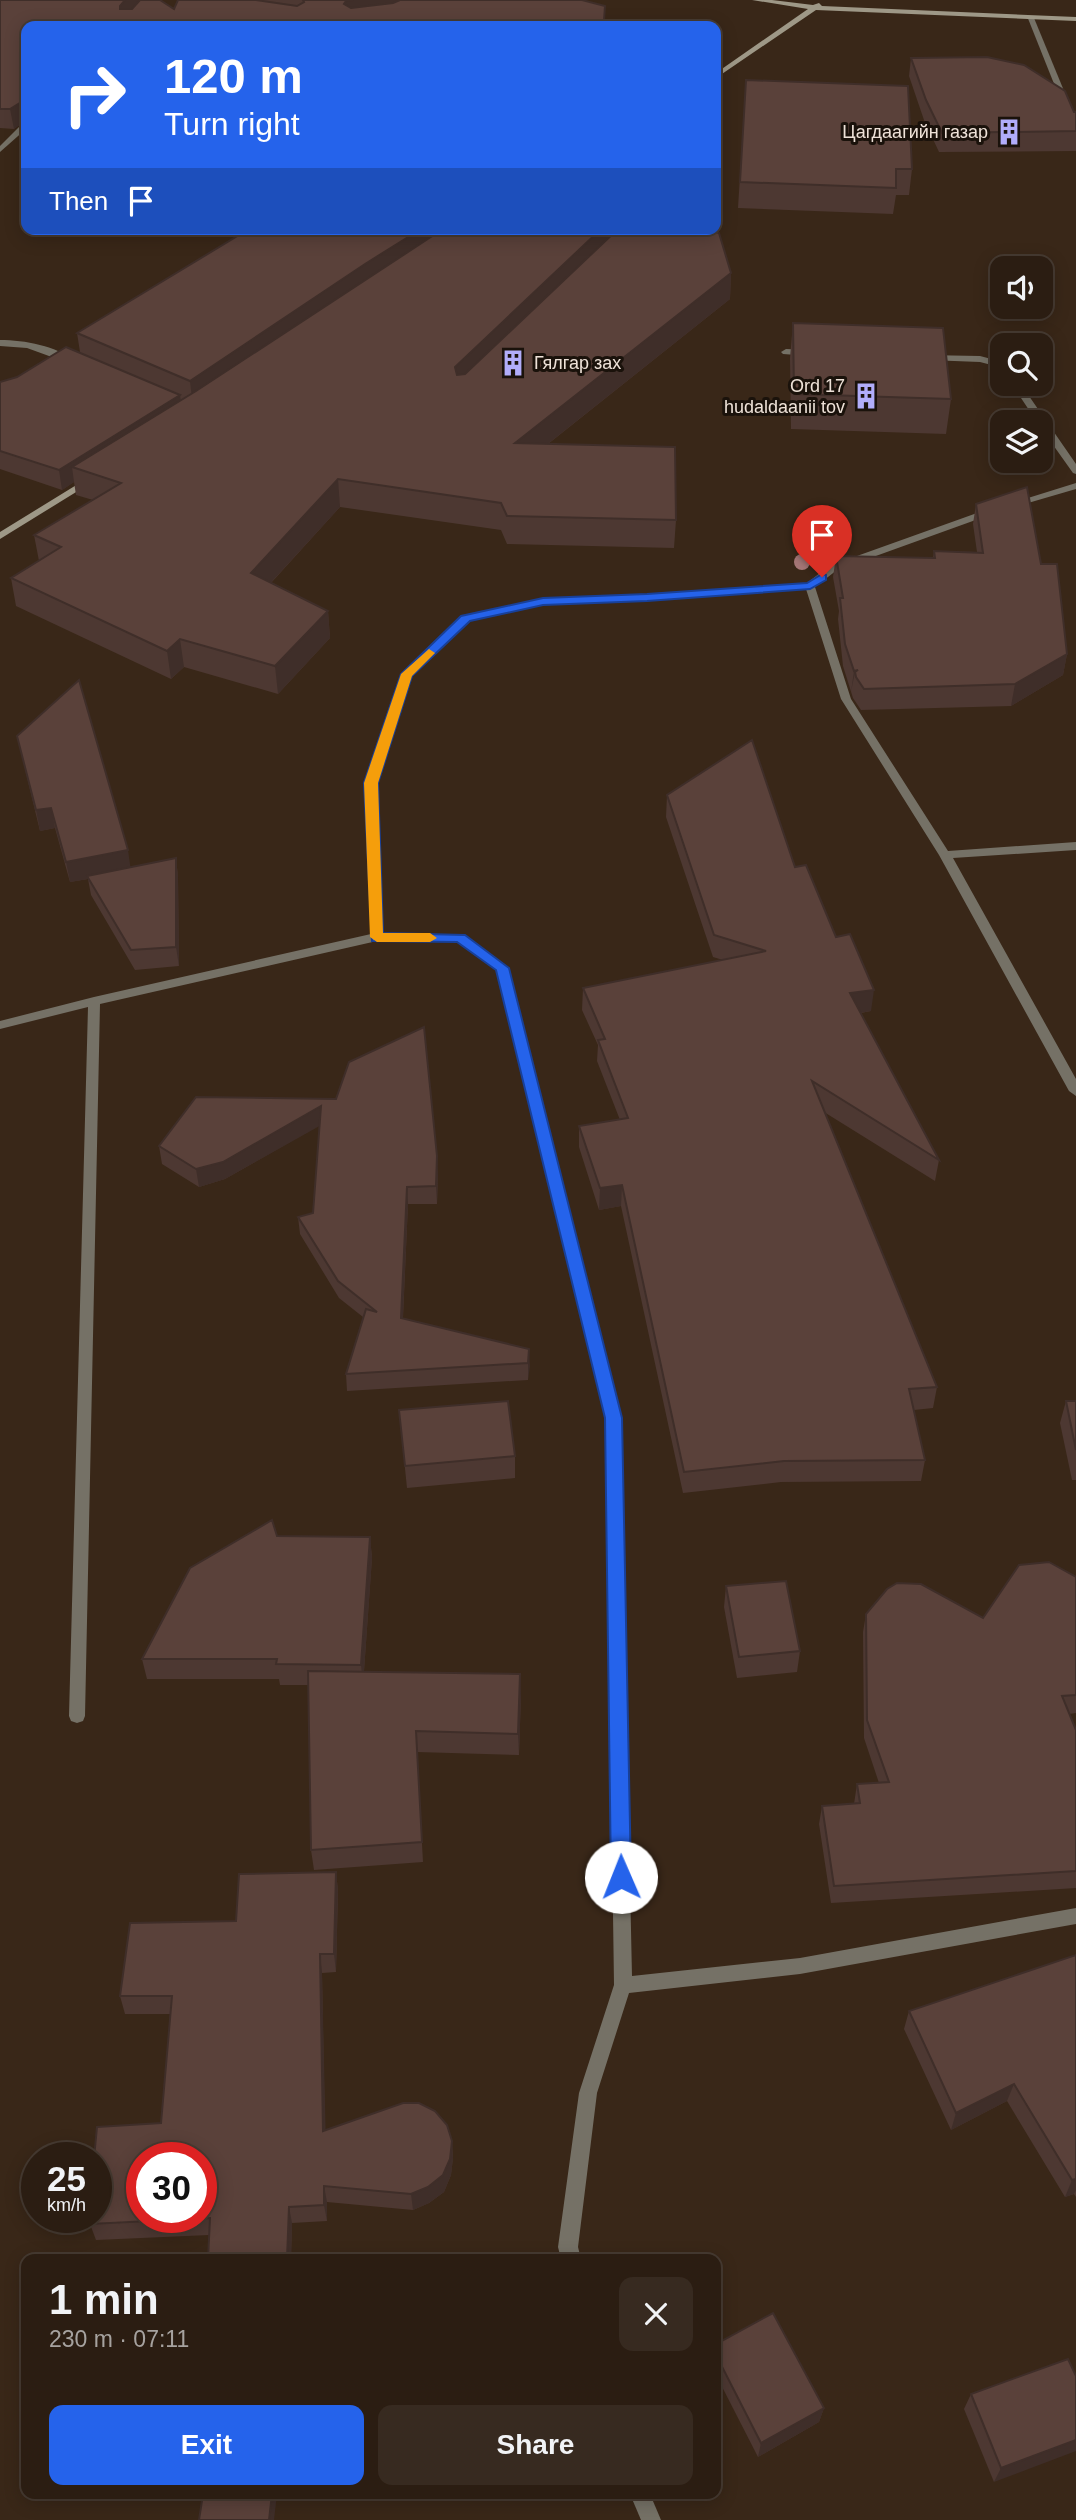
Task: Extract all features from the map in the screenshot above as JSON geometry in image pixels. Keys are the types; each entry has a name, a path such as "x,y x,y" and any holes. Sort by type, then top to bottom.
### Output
{"main road":[{"path":"756,0 816,8 1076,19"},
{"path":"721,73 825,0"},
{"path":"0,536 103,471"}],"street":[{"path":"1030,18 1076,129"},
{"path":"0,150 21,130"},
{"path":"0,343 33,345 83,366"},
{"path":"786,352 828,353"},
{"path":"911,356 990,362"},
{"path":"1024,396 1076,471"},
{"path":"377,937 371,783 407,674 466,618 543,601 647,598 810,586 833,568 1001,508 1076,486"},
{"path":"810,586 846,699 945,855 1076,1091"},
{"path":"945,855 1076,846"},
{"path":"0,1025 377,937 460,938 502,968 613,1418 623,1985 588,2094 568,2247 570,2254"},
{"path":"77,1716 94,1001"},
{"path":"623,1985 800,1966 1076,1916"},
{"path":"642,2499 651,2520"}],"building":[{"path":"0,0 125,0 120,9 132,9 140,0 160,0 174,9 178,0 256,0 297,6 304,2 303,0 353,0 344,4 351,8 400,0 582,0 605,6 604,21 21,21 21,102 10,109 0,109"},
{"path":"987,57 1024,65 1065,91 1076,112 1076,131 942,133 926,100 911,58"},
{"path":"746,80 908,86 912,169 896,169 896,188 740,182"},
{"path":"239,235 411,235 190,381 77,333"},
{"path":"434,235 595,235 455,367 457,375 465,374 612,235 720,235 731,273 515,443 675,447 676,520 507,516 501,503 338,479 251,573 328,611 275,666 180,639 167,651 11,578 61,547 34,535 121,483 72,467 196,391"},
{"path":"793,323 943,328 951,399 794,394"},
{"path":"66,347 180,395 59,470 0,451 0,382 17,377"},
{"path":"1027,487 1041,564 1057,564 1067,654 1015,684 864,689 856,677 855,672 858,670 854,671 845,644 840,598 843,598 836,556 935,558 934,551 983,553 976,504"},
{"path":"79,680 128,850 66,862 51,808 36,810 17,736"},
{"path":"752,740 795,867 806,865 836,937 850,934 874,990 850,993 939,1160 812,1081 937,1387 909,1389 925,1460 784,1461 684,1472 622,1185 600,1188 579,1126 628,1118 598,1040 605,1039 583,988 766,951 714,935 667,795"},
{"path":"176,858 176,947 131,950 87,876"},
{"path":"424,1027 437,1156 436,1186 407,1187 401,1318 529,1349 528,1363 346,1374 366,1309 377,1312 338,1281 298,1217 313,1213 321,1106 223,1162 196,1169 159,1146 196,1097 336,1099 349,1062"},
{"path":"508,1401 515,1456 405,1466 399,1410"},
{"path":"1066,1401 1076,1401 1076,1450"},
{"path":"272,1520 277,1536 370,1537 361,1665 276,1664 277,1659 142,1659 190,1568"},
{"path":"1049,1562 1076,1577 1076,1695 1062,1696 1076,1730 1076,1871 834,1886 822,1806 860,1803 857,1784 889,1782 867,1720 866,1614 887,1589 897,1583 921,1584 983,1618 1019,1565"},
{"path":"786,1581 800,1651 739,1657 726,1586"},
{"path":"308,1671 520,1674 518,1734 416,1731 422,1842 311,1850"},
{"path":"336,1872 334,1954 320,1954 323,2131 403,2103 419,2103 435,2111 447,2125 452,2141 450,2159 443,2175 428,2187 411,2194 324,2186 324,2205 289,2207 287,2254 208,2254 209,2233 217,2233 217,2142 126,2142 126,2222 112,2223 112,2142 96,2142 97,2127 161,2123 172,1996 120,1996 130,1923 236,1921 239,1874"},
{"path":"1076,1955 1076,2179 1072,2180 1014,2084 956,2113 909,2011"},
{"path":"773,2313 824,2408 761,2443 721,2365 721,2341"},
{"path":"1068,2359 1076,2376 1076,2440 1001,2468 971,2394"},
{"path":"202,2499 271,2499 269,2520 199,2520"}],"slow traffic":[{"path":"429,653 407,674 371,783 377,937 430,938"}],"place":[{"name":"Цагдаагийн газар","path":"1009,132"},
{"name":"Гялгар зах","path":"513,363"},
{"name":"Ord 17 hudaldaanii tov","path":"866,396"}],"route":[{"path":"621,1877 613,1418 502,968 460,938 377,937 371,783 407,674 466,618 543,601 647,598 810,586 822,577"}]}
